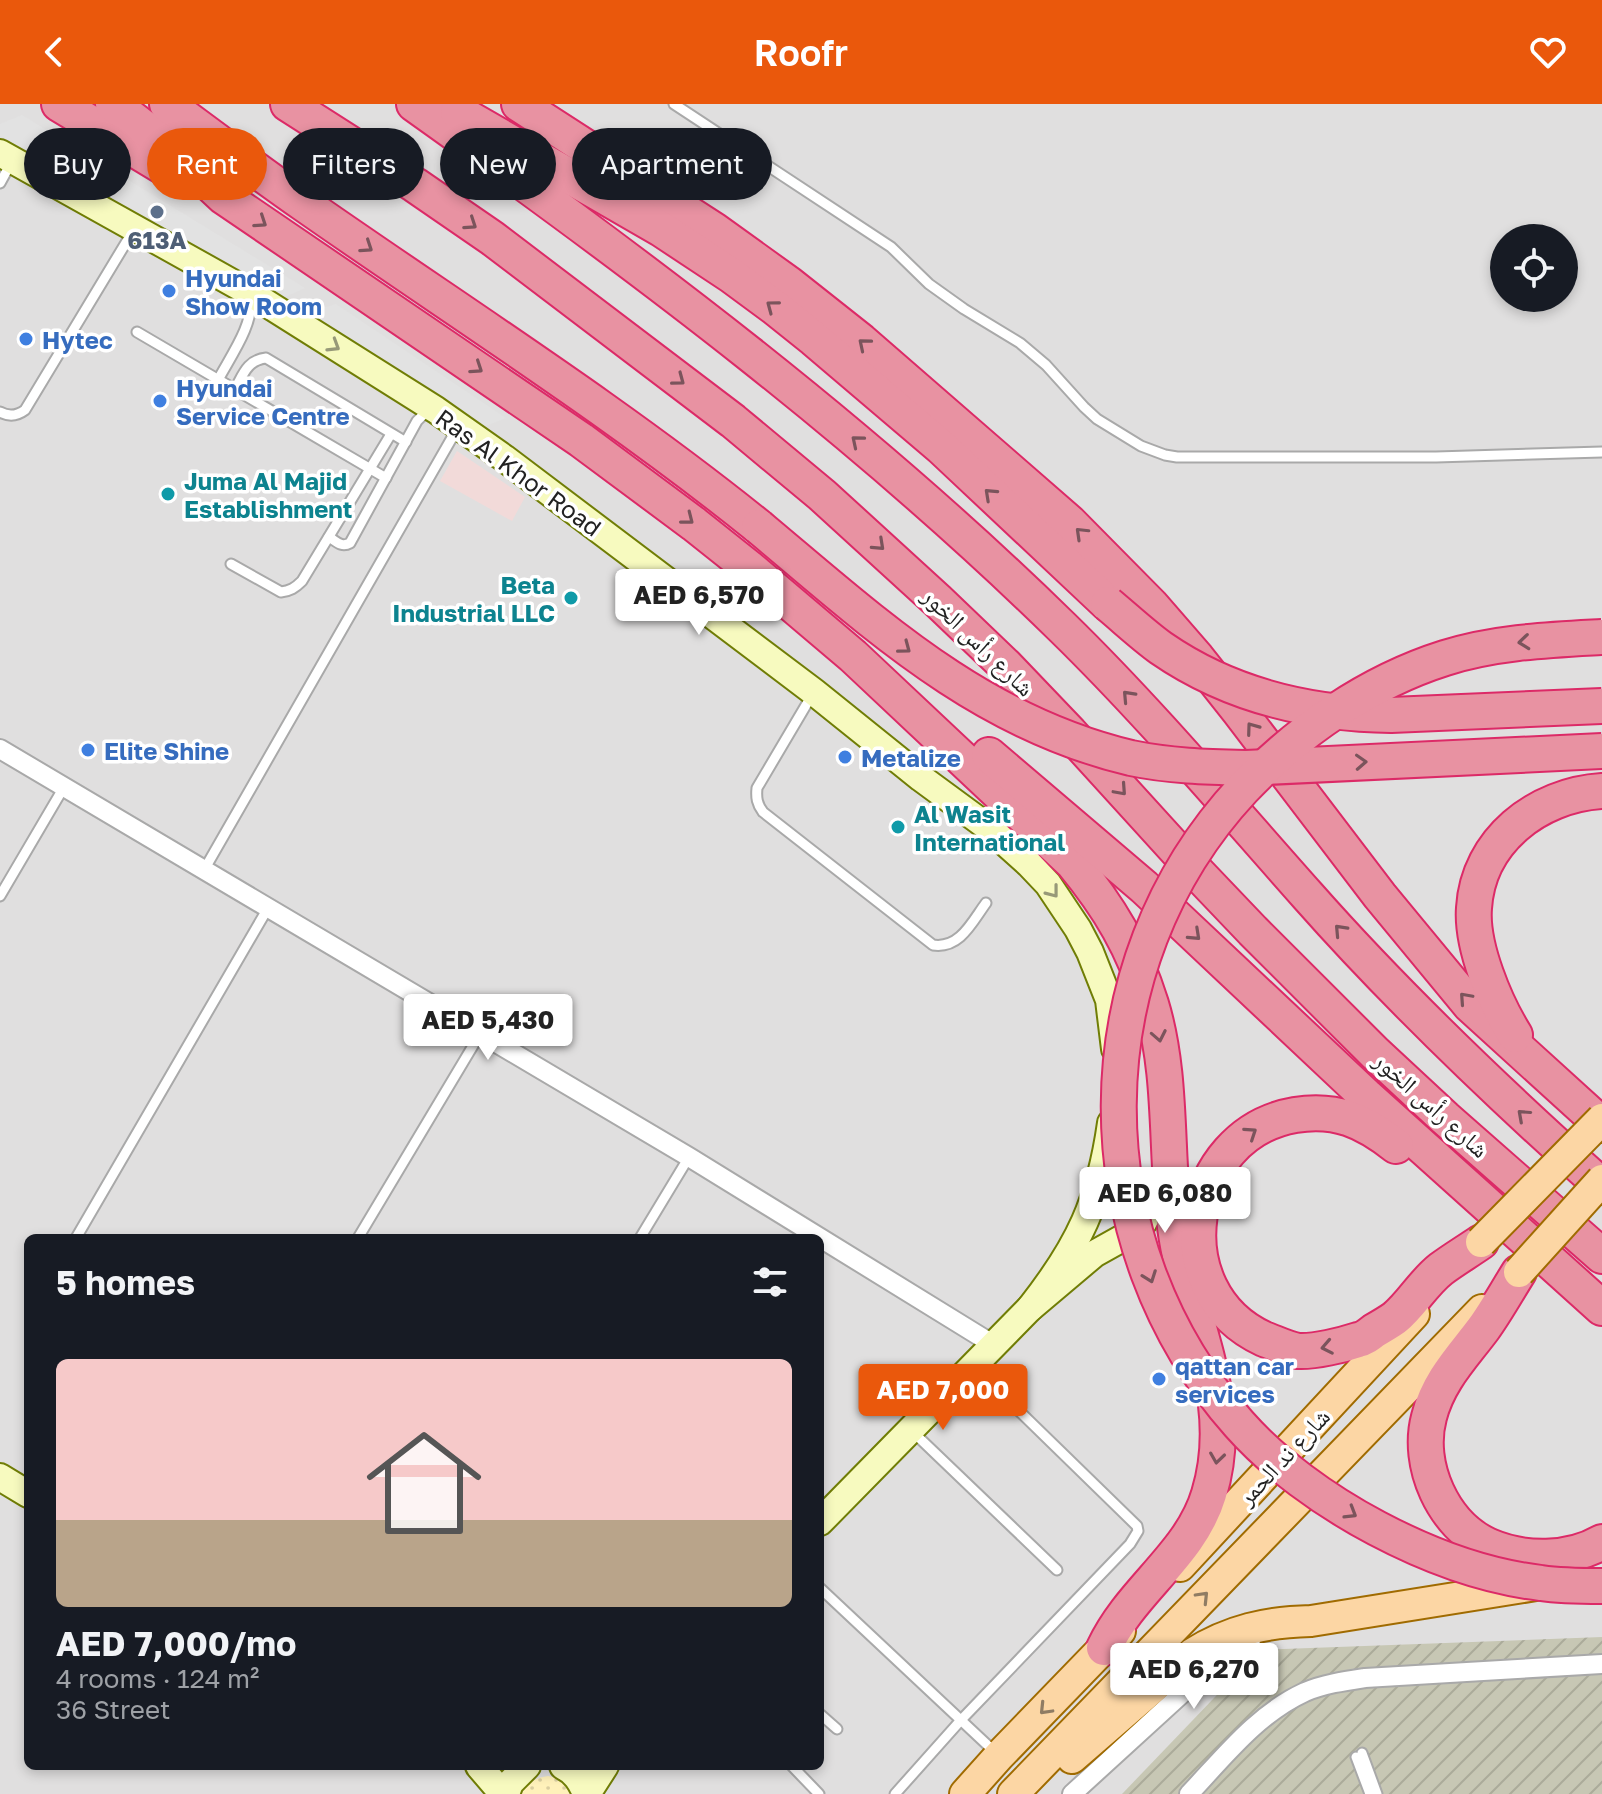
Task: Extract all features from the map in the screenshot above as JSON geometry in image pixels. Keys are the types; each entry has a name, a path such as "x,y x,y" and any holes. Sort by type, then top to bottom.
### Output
{"highway":[{"path":"59,104 147,157"},
{"path":"113,104 147,130"},
{"path":"167,104 304,204 602,408 708,486 903,647 942,675 1027,722 1079,744 1133,758 1189,766 1246,768 1602,751"},
{"name":"شارع رأس الخور","path":"288,104 492,238 733,421 811,486 1005,665 1211,888 1375,1053 1602,1256"},
{"path":"414,104 665,288 844,430 977,546 1065,630 1142,710 1309,898 1410,1005 1475,1070 1602,1183"},
{"path":"442,104 661,229 774,307 941,447 1108,604 1162,648 1188,664 1243,690 1301,707 1361,715 1602,706"},
{"path":"519,104 714,230 789,284 861,341 1069,522 1141,594 1197,658 1450,983 1470,1005 1602,1125"},
{"path":"228,200 627,473 748,567 853,656 1072,862 1114,918 1146,989 1159,1033 1175,1228 1188,1292 1214,1386 1219,1449 1209,1495 1190,1537 1128,1608 1104,1648"},
{"path":"1602,637 1495,646 1414,669 1372,689 1333,713 1254,777 1207,831 1190,857 1147,943 1129,1004 1120,1062 1118,1115 1120,1150 1132,1218 1150,1279 1189,1358 1222,1405 1261,1447 1339,1506 1429,1553 1461,1565 1526,1581 1602,1586"},
{"path":"853,656 962,733 1144,887 1366,1096 1600,1307"},
{"path":"1542,1070 1510,1027 1482,963 1473,911 1476,888 1484,865 1497,845 1523,818 1555,800 1602,791"},
{"path":"1478,1197 1440,1182 1376,1130 1364,1124 1319,1113 1287,1117 1261,1126 1237,1143 1212,1174 1203,1198 1198,1249 1201,1267 1211,1288 1230,1314 1255,1335 1298,1351 1361,1340 1395,1318 1439,1270 1481,1242"},
{"path":"1519,1272 1491,1318 1450,1370 1434,1400 1426,1435 1425,1452 1429,1469 1435,1488 1453,1517 1490,1546 1511,1553 1547,1557 1578,1552 1602,1542"}],"main road":[{"name":"شارع ند الحمر","path":"965,1794 1481,1242 1602,1119"},
{"name":"شارع ند الحمر","path":"1013,1794 1602,1183"},
{"path":"1032,1794 1192,1654 1214,1640 1282,1622 1311,1621 1602,1574"}],"street":[{"name":"Ras Al Khor Road","path":"4,166 135,228 247,291 436,410 814,692 989,828 1048,884 1078,929 1109,1000 1116,1066 1106,1162 1098,1189 1068,1257 1030,1308"},
{"path":"0,749 814,1234"},
{"path":"824,1518 1030,1308 1094,1254 1143,1224 1149,1210 1146,1194 1141,1188 1119,1179 1098,1189"},
{"path":"824,1240 994,1345"},
{"path":"0,1477 24,1492"},
{"path":"1072,1794 1221,1658 1247,1641 1311,1621"},
{"path":"1189,1794 1255,1723 1279,1705 1306,1691 1335,1682 1380,1677 1602,1664"},
{"path":"483,1770 505,1794 510,1783 523,1770"},
{"path":"571,1770 587,1794"},
{"path":"587,1794 602,1770"}],"lane":[{"path":"674,104 891,247 929,284 1027,348 1097,419 1153,452 1177,457 1405,457 1602,452"},
{"path":"0,412 12,416 25,410 135,228"},
{"path":"218,380 249,321 252,306 247,291"},
{"path":"137,332 386,478"},
{"path":"235,389 248,366 253,361 266,358 406,442"},
{"path":"329,537 340,544 350,543 421,417 436,410"},
{"path":"204,870 459,427"},
{"path":"231,564 281,592 289,591 302,581 391,434"},
{"path":"814,692 757,788 756,797 763,812 933,945 952,944 986,903"},
{"path":"0,896 64,787"},
{"path":"78,1234 268,908"},
{"path":"360,1234 480,1034"},
{"path":"642,1234 689,1157"},
{"path":"895,1794 961,1720 1130,1544 1138,1531 1137,1526 973,1366"},
{"path":"911,1429 1057,1570"},
{"path":"824,1592 999,1756"},
{"path":"824,1718 837,1729"},
{"path":"1370,1794 1359,1755 1377,1794"},
{"path":"796,1770 819,1794"}],"shaded area":[{"path":"0,104 1602,104 1602,1794 0,1794"},
{"name":"613A","path":"22,115 43,128 24,128 24,150 0,136 0,124"},
{"name":"613A","path":"131,182 147,191 147,200 161,200 305,288 283,298 112,200 131,200"},
{"path":"336,304 506,418 481,428 309,312"},
{"path":"457,451 525,497 512,521 440,481"},
{"path":"1602,1637 1602,1794 1122,1794 1260,1650"}],"sand":[{"path":"548,1776 563,1782 574,1794 521,1794 532,1781"}],"place":[{"name":"613A","path":"157,212"},
{"name":"Hyundai Show Room","path":"169,291"},
{"name":"Hytec","path":"26,339"},
{"name":"Hyundai Service Centre","path":"160,401"},
{"name":"Juma Al Majid Establishment","path":"168,494"},
{"name":"Beta Industrial LLC","path":"571,598"},
{"name":"Elite Shine","path":"88,750"},
{"name":"Metalize","path":"845,757"},
{"name":"Al Wasit International","path":"898,827"},
{"name":"qattan car services","path":"1159,1379"}]}
